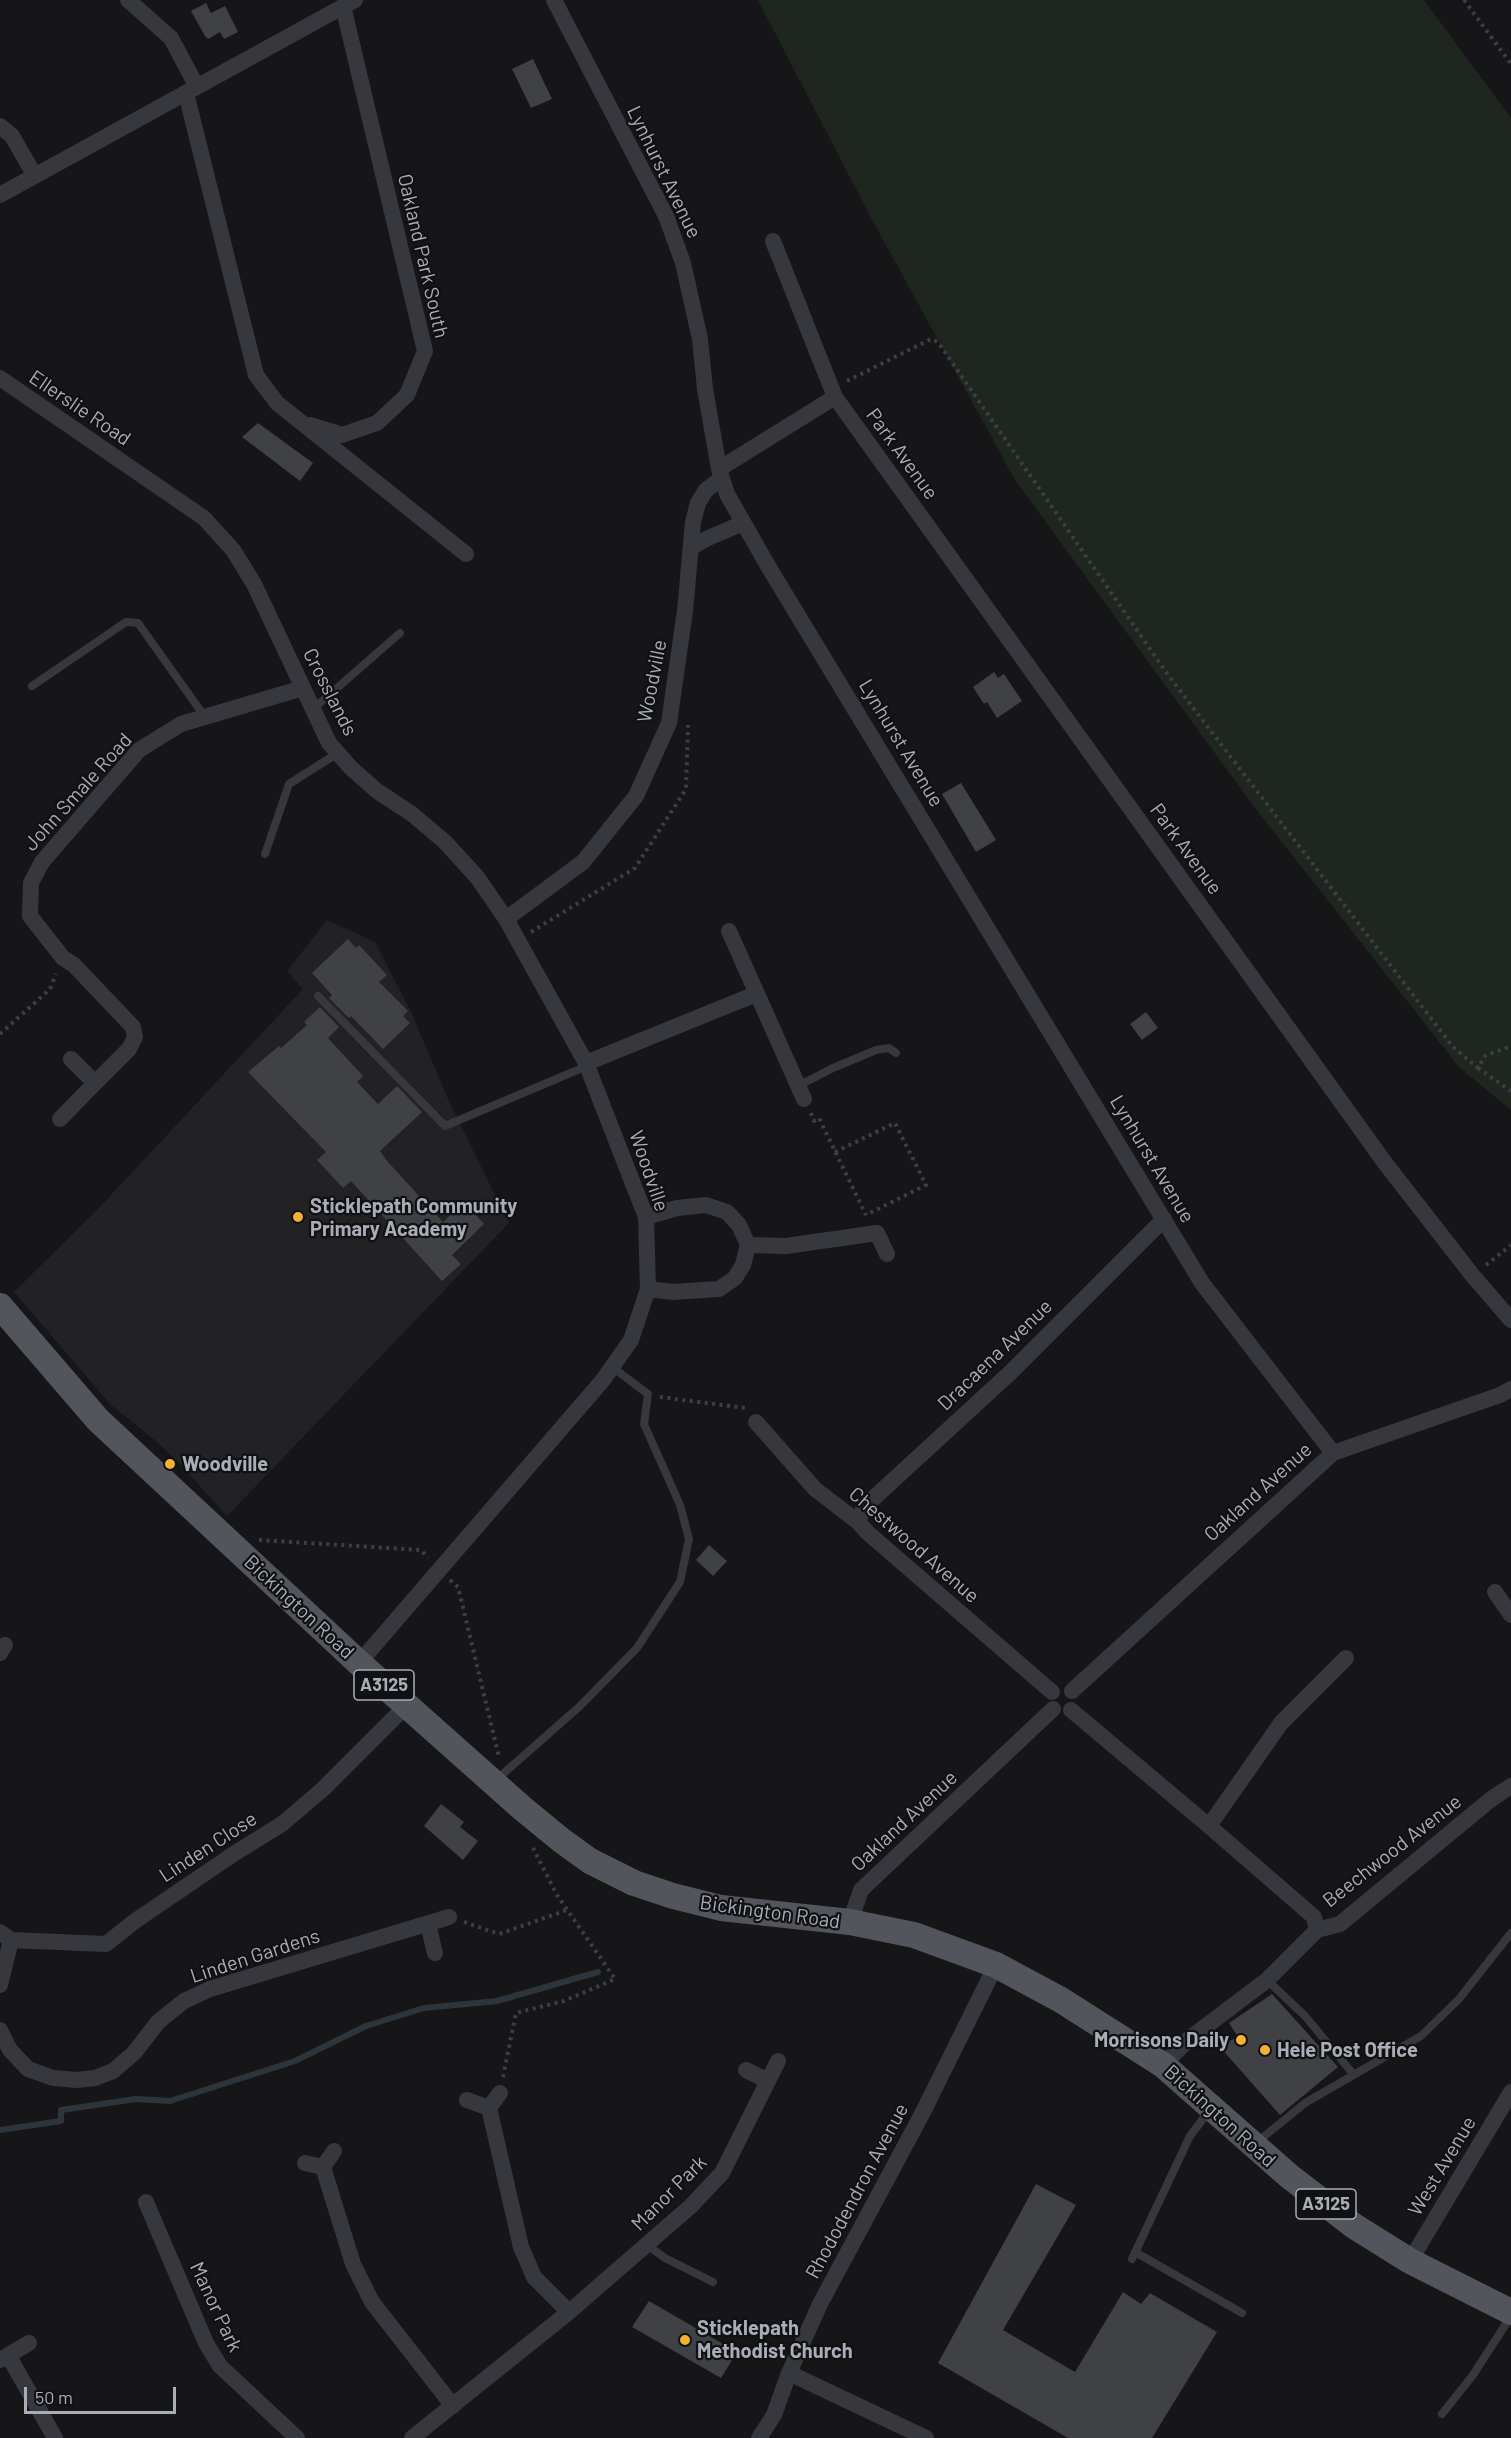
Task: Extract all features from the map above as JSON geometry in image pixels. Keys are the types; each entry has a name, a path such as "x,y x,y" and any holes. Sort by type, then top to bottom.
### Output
{"main road":[{"name":"Bickington Road","path":"0,1306 98,1420 359,1663 546,1828 590,1861 634,1883 673,1896 721,1908 850,1922 914,1935 996,1965 1061,2000 1163,2065 1289,2176 1354,2226 1410,2261 1511,2314"}],"street":[{"name":"Oakland Park South","path":"128,0 171,38 191,90 256,375 277,403 466,554"},
{"name":"Lynhurst Avenue","path":"554,0 666,216 683,263 700,339 705,389 727,494 1202,1283 1333,1453"},
{"name":"Oakland Park South","path":"0,195 350,2 424,351 407,395 377,423 342,435 300,422"},
{"path":"0,126 12,136 35,176"},
{"name":"Park Avenue","path":"773,241 833,393 1385,1163 1473,1276 1511,1320"},
{"name":"Ellerslie Road","path":"0,378 136,472"},
{"path":"721,474 833,393"},
{"name":"Crosslands","path":"136,472 204,518 233,550 254,584 329,743 351,768 377,791 412,814 445,842 477,877 506,919"},
{"name":"Woodville","path":"359,1663 612,1367 631,1340 648,1289 646,1217 587,1064 506,919 583,862 636,796 669,723 698,503 706,490 721,474"},
{"path":"691,548 706,538 743,523"},
{"name":"John Smale Road","path":"60,1119 129,1049 135,1037 133,1027 74,965 63,958 30,916 31,883 42,862 139,750 181,724 303,688"},
{"path":"729,931 801,1092"},
{"path":"587,1064 756,994"},
{"path":"70,1059 95,1083"},
{"path":"646,1217 676,1208 706,1205 727,1212 739,1225 748,1245 743,1265 735,1278 719,1289 673,1292 648,1289"},
{"name":"Dracaena Avenue","path":"858,1522 864,1507 1011,1372 1164,1220"},
{"path":"748,1245 786,1246 877,1233 887,1254"},
{"name":"Oakland Avenue","path":"1072,1691 1333,1453 1500,1395 1511,1389"},
{"name":"Chestwood Avenue","path":"756,1422 815,1489 858,1522 1052,1692"},
{"path":"1496,1592 1511,1615"},
{"path":"1209,1826 1281,1723 1346,1658"},
{"path":"1059,1687 1072,1691 1075,1700 1071,1710 1062,1713 1053,1709 1049,1701 1052,1692 1059,1687"},
{"name":"Linden Close","path":"5,1936 106,1944 135,1921 282,1824 323,1789 407,1705"},
{"name":"Oakland Avenue","path":"850,1922 861,1890 1053,1709"},
{"path":"1071,1710 1314,1917 1317,1930"},
{"name":"Beechwood Avenue","path":"1163,2065 1189,2039 1267,1980 1317,1930 1340,1924 1490,1800 1511,1786"},
{"name":"Linden Gardens","path":"0,2030 10,2050 28,2069 53,2078 77,2080 96,2078 114,2071 134,2054 158,2022 184,2001 210,1989 449,1917"},
{"path":"428,1924 435,1953"},
{"path":"0,1985 5,1936"},
{"name":"Rhododendron Avenue","path":"759,2438 774,2415 789,2373 820,2304 922,2114 996,1965"},
{"name":"Manor Park","path":"412,2438 569,2312 691,2206 722,2173 778,2061"},
{"path":"746,2070 768,2081"},
{"name":"West Avenue","path":"1410,2261 1511,2092"},
{"path":"500,2093 489,2108 520,2247 534,2277 569,2312"},
{"path":"467,2100 489,2108"},
{"path":"323,2167 334,2151"},
{"path":"305,2163 323,2167"},
{"path":"323,2167 353,2264 372,2302 453,2406"},
{"name":"Manor Park","path":"146,2202 206,2343 220,2366 297,2438"},
{"path":"29,2343 4,2357 55,2438"},
{"path":"789,2373 927,2438"}],"lane":[{"path":"32,686 126,622 138,623 205,717"},
{"path":"313,709 400,633"},
{"path":"265,854 289,784 338,753"},
{"path":"318,996 445,1126 587,1064"},
{"path":"801,1092 833,1068 876,1050 889,1048 896,1053"},
{"path":"494,1782 579,1707 637,1648 680,1582 689,1539 680,1505 644,1424 648,1394 612,1367"},
{"path":"1253,2145 1305,2103 1336,2082 1354,2075 1421,2036 1440,2020 1459,1999 1509,1929"},
{"path":"1267,1980 1305,2016 1354,2075"},
{"path":"1212,2107 1190,2136 1134,2256 1242,2313"},
{"path":"646,2245 665,2258 713,2282"},
{"path":"1442,2414 1473,2375 1511,2314"}],"path":[{"path":"1464,0 1511,64"},
{"path":"833,393 931,339 938,342 1168,675 1452,1047 1511,1091"},
{"path":"518,939 635,868 686,789 689,710 672,703"},
{"path":"0,1034 50,989 63,958"},
{"path":"1478,1068 1485,1056 1511,1046"},
{"path":"801,1092 814,1121 819,1118 836,1152 866,1215 871,1235"},
{"path":"836,1152 895,1123 926,1185 866,1215"},
{"path":"1473,1276 1511,1245"},
{"path":"648,1394 669,1400 751,1409 756,1422"},
{"path":"500,2093 516,2013 564,2001 615,1979 556,1895 532,1846 546,1828"},
{"path":"449,1917 499,1934 567,1910"}],"shaded area":[{"path":"758,0 1424,0 1511,118 1511,1110 1459,1067 1255,808 1015,480 870,216"},
{"name":"Sticklepath Community Primary Academy","path":"327,920 375,942 411,1012 451,1106 509,1223 227,1516 179,1463 156,1441 111,1405 14,1292 97,1210 303,989 287,971"}],"building":[{"path":"206,3 211,13 225,6 238,32 224,39 220,32 208,39 191,11"},
{"path":"533,59 552,99 531,108 512,69"},
{"path":"258,423 313,463 300,481 242,437"},
{"path":"994,672 998,678 1004,674 1022,701 997,718 987,702 984,704 973,687"},
{"path":"961,783 996,840 976,852 942,794"},
{"path":"348,939 356,948 359,945 387,975 379,982 408,1011 403,1016 410,1023 383,1049 351,1016 349,1018 329,998 332,995 312,973"},
{"path":"320,1007 339,1027 328,1038 363,1076 357,1082 378,1104 397,1086 422,1112 380,1151 387,1161 443,1222 464,1202 484,1224 452,1255 461,1264 442,1281 351,1181 343,1188 317,1160 326,1152 248,1072 307,1025 304,1022"},
{"path":"1146,1012 1158,1028 1142,1040 1130,1024"},
{"path":"709,1545 727,1561 713,1576 696,1560"},
{"path":"441,1804 464,1822 460,1827 478,1841 463,1860 424,1826"},
{"path":"1272,1994 1338,2067 1280,2115 1219,2046 1238,2037 1229,2023"},
{"path":"1036,2184 1076,2205 1003,2330 1075,2372 1123,2292 1141,2304 1150,2293 1217,2332 1152,2438 1068,2438 938,2363"},
{"name":"Sticklepath Methodist Church","path":"649,2301 737,2352 721,2378 632,2327"}],"waterway":[{"path":"0,2130 61,2121 61,2110 136,2099 170,2101 295,2061 366,2026 424,2008 497,2001 598,1972"}],"place":[{"name":"Sticklepath Community Primary Academy","path":"298,1217"},
{"name":"Woodville","path":"170,1464"},
{"name":"Morrisons Daily","path":"1241,2040"},
{"name":"Hele Post Office","path":"1265,2050"},
{"name":"Sticklepath Methodist Church","path":"685,2340"}]}
